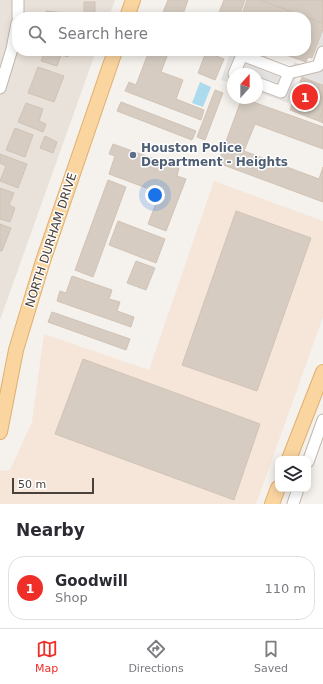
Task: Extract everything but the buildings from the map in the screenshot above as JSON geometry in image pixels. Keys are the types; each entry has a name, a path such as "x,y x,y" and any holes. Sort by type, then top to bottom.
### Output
{"main road":[{"path":"129,12 133,0"},
{"name":"NORTH DURHAM DRIVE","path":"1,426 16,350 42,264 113,56"},
{"path":"290,456 323,372"},
{"path":"272,504 276,492"}],"street":[{"path":"18,0 18,12"},
{"path":"0,88 12,49"},
{"path":"245,56 288,73 318,66 323,52"},
{"path":"237,68 242,56"},
{"path":"263,85 281,92 288,73"},
{"path":"310,456 323,420"},
{"path":"293,504 297,492"}],"shaded area":[{"path":"0,0 115,0 111,12 12,12 12,56 94,56 0,320"},
{"path":"323,29 323,84 297,75 288,103 263,94 263,68 227,68 227,82 221,80 229,56 267,56 263,67 289,76 294,62 304,66 312,62"},
{"path":"214,181 323,221 323,317 256,504 0,504 0,471 10,470 32,422 44,334 149,370"}],"water":[{"path":"200,82 211,87 203,107 192,103"}],"place":[{"name":"Goodwill","path":"305,97"},
{"name":"Houston Police Department - Heights","path":"133,155"}]}
